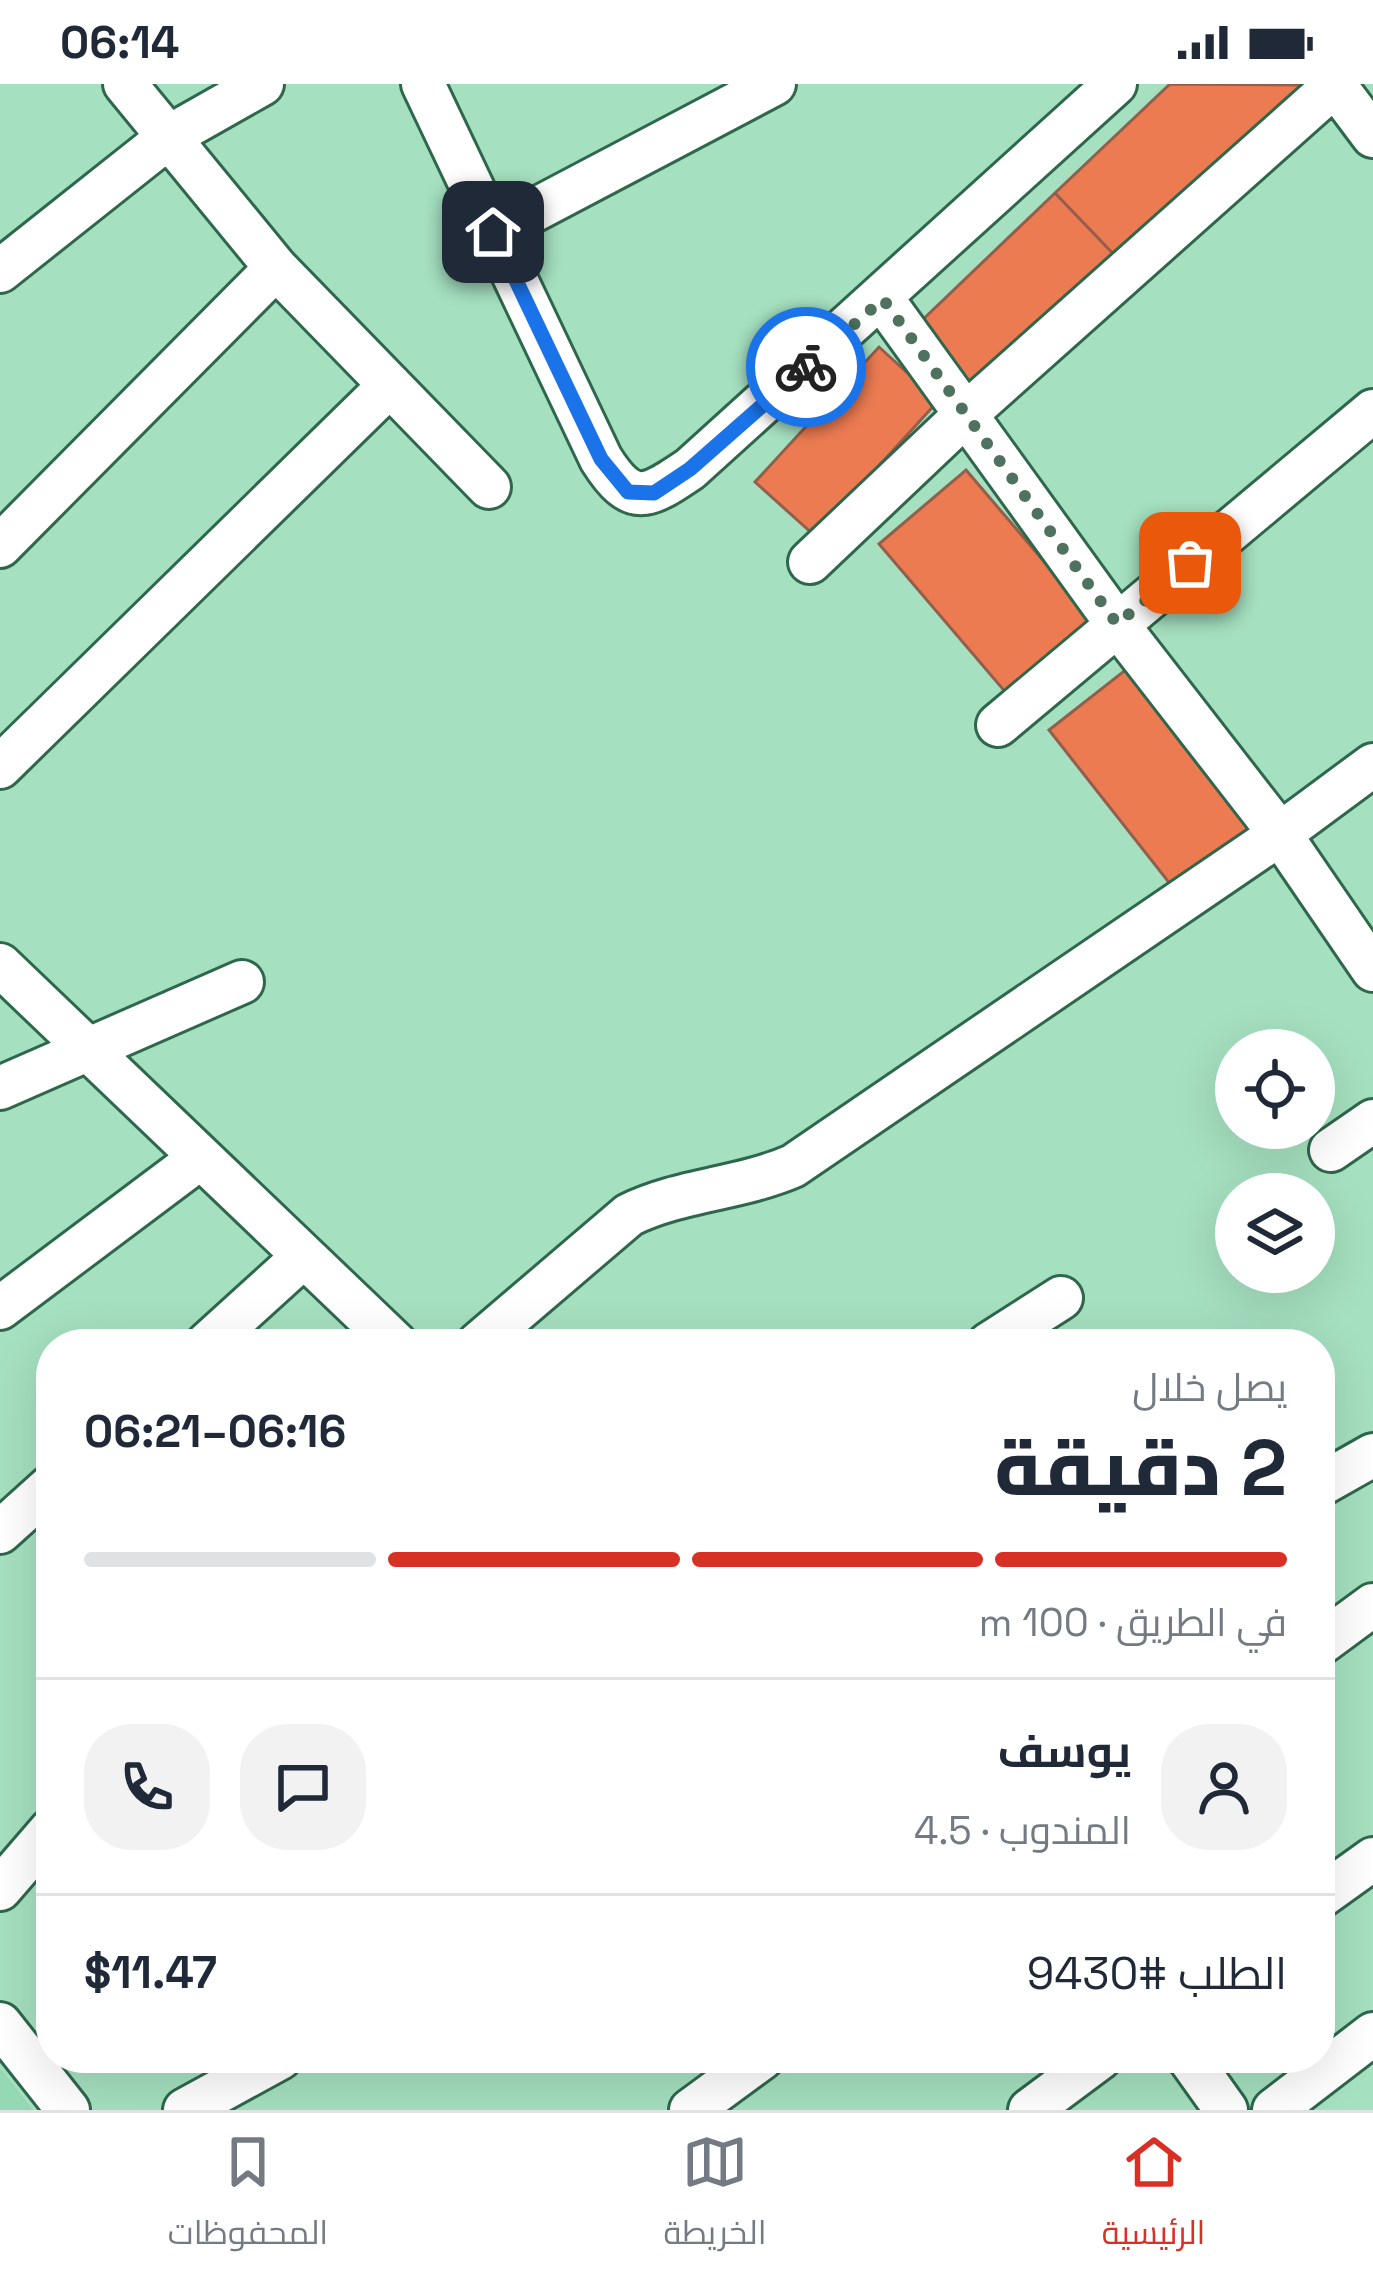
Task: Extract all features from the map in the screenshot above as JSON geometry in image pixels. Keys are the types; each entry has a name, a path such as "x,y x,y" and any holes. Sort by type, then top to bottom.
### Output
{"street":[{"path":"125,84 276,268 489,487"},
{"path":"0,271 170,136 262,84"},
{"path":"423,84 601,459 616,483 643,495 690,469 1115,84"},
{"path":"493,232 774,84"},
{"path":"810,562 966,414 1335,84 1373,136"},
{"path":"0,545 276,268"},
{"path":"883,299 1117,624 1280,835 1373,970"},
{"path":"0,767 390,385"},
{"path":"998,725 1373,411"},
{"path":"495,1329 628,1215 646,1206 752,1184 793,1166 1280,835 1373,765"},
{"path":"0,965 380,1329"},
{"path":"0,1088 242,982"},
{"path":"1331,1150 1373,1121"},
{"path":"0,1308 200,1158"},
{"path":"224,1329 304,1256"},
{"path":"1012,1329 1061,1298"},
{"path":"1335,1477 1373,1455"},
{"path":"0,1532 36,1500"},
{"path":"1335,1633 1373,1605"},
{"path":"0,1889 36,1847"},
{"path":"1335,1886 1373,1859"},
{"path":"0,2024 36,2070"},
{"path":"1335,2063 1373,2034"},
{"path":"39,2073 68,2110"},
{"path":"184,2110 252,2073"},
{"path":"691,2110 742,2073"},
{"path":"1030,2110 1080,2073"},
{"path":"1200,2073 1226,2110"},
{"path":"1274,2110 1322,2073"}],"shaded area":[{"path":"0,2068 33,2110 0,2110"}],"building":[{"path":"1170,84 1310,85 1123,264 1055,193"},
{"path":"1055,193 1123,264 981,398 914,328"},
{"path":"879,347 938,401 815,536 755,482"},
{"path":"966,470 1100,627 1013,701 879,544"},
{"path":"1128,668 1257,833 1178,894 1049,730"}],"way so far":[{"path":"806,367 883,299 1117,624 1190,563"}],"route":[{"path":"493,232 601,459 628,492 654,493 690,469 806,367"}]}
